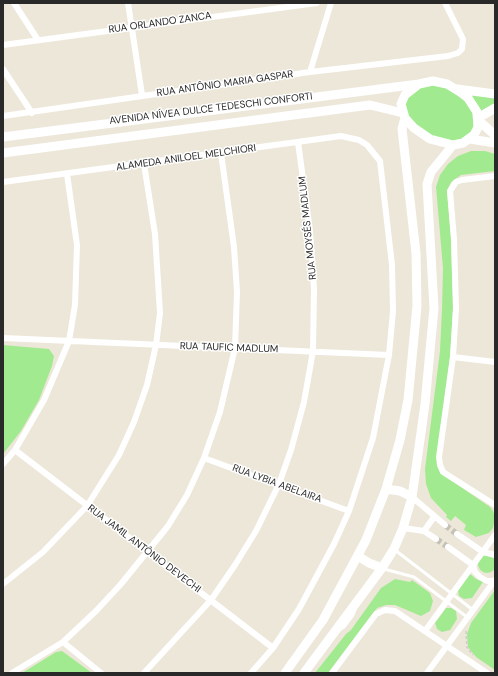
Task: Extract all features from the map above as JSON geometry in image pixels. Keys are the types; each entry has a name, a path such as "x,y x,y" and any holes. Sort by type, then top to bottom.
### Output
{"street":[{"path":"14,3 38,40"},
{"path":"128,3 130,27 142,96"},
{"name":"RUA ORLANDO ZANCA","path":"3,45 287,5 317,3"},
{"path":"310,72 331,3"},
{"name":"RUA ANTÔNIO MARIA GASPAR","path":"3,116 310,72 448,56 458,53 462,49 463,39 445,3"},
{"path":"3,69 32,113"},
{"path":"285,673 323,620 358,556 373,525 386,489 400,440 408,400 417,306 416,253 402,129 404,116 402,99 411,89 419,84 433,81 456,89 495,94"},
{"name":"AVENIDA NÍVEA DULCE TEDESCHI CONFORTI","path":"3,137 419,84"},
{"path":"456,89 471,103 479,120 495,135"},
{"name":"AVENIDA NÍVEA DULCE TEDESCHI CONFORTI","path":"3,153 370,105 404,116"},
{"path":"404,116 424,136 436,141 453,145 463,143 470,139 476,131 479,120 495,108"},
{"name":"ALAMEDA ANILOEL MELCHIORI","path":"3,182 341,136 359,140 367,145 380,162 392,265 393,311 389,355"},
{"path":"470,139 495,143"},
{"name":"RUA MOYSÉS MADLUM","path":"144,673 211,600 236,565 256,531 279,484 291,450 304,402 313,352 314,289 310,230 298,142"},
{"path":"304,673 356,604 394,549 412,496 425,404 434,308 427,184 431,172 453,145"},
{"path":"12,673 63,642 96,611 148,552 168,526 187,495 204,458 220,412 235,348 237,292 234,247 221,153"},
{"path":"3,584 43,552 87,506 119,454 134,422 147,385 156,345 160,313 155,234 144,164"},
{"path":"3,464 15,450 44,400 69,341 75,305 77,245 67,174"},
{"path":"493,176 456,182 450,191 454,239 456,308 453,357 439,457 443,472 495,505"},
{"name":"RUA TAUFIC MADLUM","path":"3,338 389,355"},
{"path":"251,673 273,648 318,575 349,511 373,438 389,355"},
{"path":"453,357 495,362"},
{"name":"RUA JAMIL ANTÔNIO DEVECHI","path":"15,450 273,648"},
{"name":"RUA LYBIA ABELAIRA","path":"204,458 279,484 349,511"},
{"path":"386,489 400,490 412,496 445,526"},
{"path":"424,531 434,517"},
{"path":"402,528 424,531 436,539"},
{"path":"457,534 483,552 495,555"},
{"path":"425,631 495,535"},
{"path":"427,673 494,580 480,577 475,572 473,565 448,547"},
{"path":"358,556 369,564 382,568"},
{"path":"332,673 376,614 385,610 395,611 487,673"},
{"path":"63,642 101,673"}],"lane":[{"path":"394,549 472,610"},
{"path":"382,568 414,577 467,617"}],"path":[{"path":"467,627 467,647 475,658"}],"green space":[{"path":"429,83 455,91 472,109 474,130 459,142 436,139 408,119 404,100 407,96"},
{"path":"466,94 495,96 495,106 480,116"},
{"path":"471,151 485,151 495,154 495,171 461,175 451,182 447,191 451,239 453,308 450,357 437,457 442,474 490,507 493,511 495,517 493,528 489,533 476,537 464,530 466,525 455,516 451,521 446,517 447,515 431,498 426,484 425,469 440,351 442,309 443,268 436,187 440,175 448,164 458,156"},
{"path":"3,345 49,349 54,356 52,366 39,400 21,431 3,454"},
{"path":"487,555 493,558 496,564 493,570 487,573 481,570 478,564 481,558"},
{"path":"469,573 476,579 483,582 472,598 464,599 459,596 458,591"},
{"path":"395,579 410,582 412,580 430,593 433,601 430,611 421,616 395,605 386,605 377,608 328,673 315,673 346,634 351,630 381,588"},
{"path":"495,590 495,670 476,657 471,651 468,647 467,634 471,623"},
{"path":"446,608 451,608 456,611 457,619 450,630 442,632 437,629 435,623"},
{"path":"62,651 92,673 22,673 56,652"}],"tunnel":[{"path":"445,525 457,534"},
{"path":"436,539 448,547"}]}
